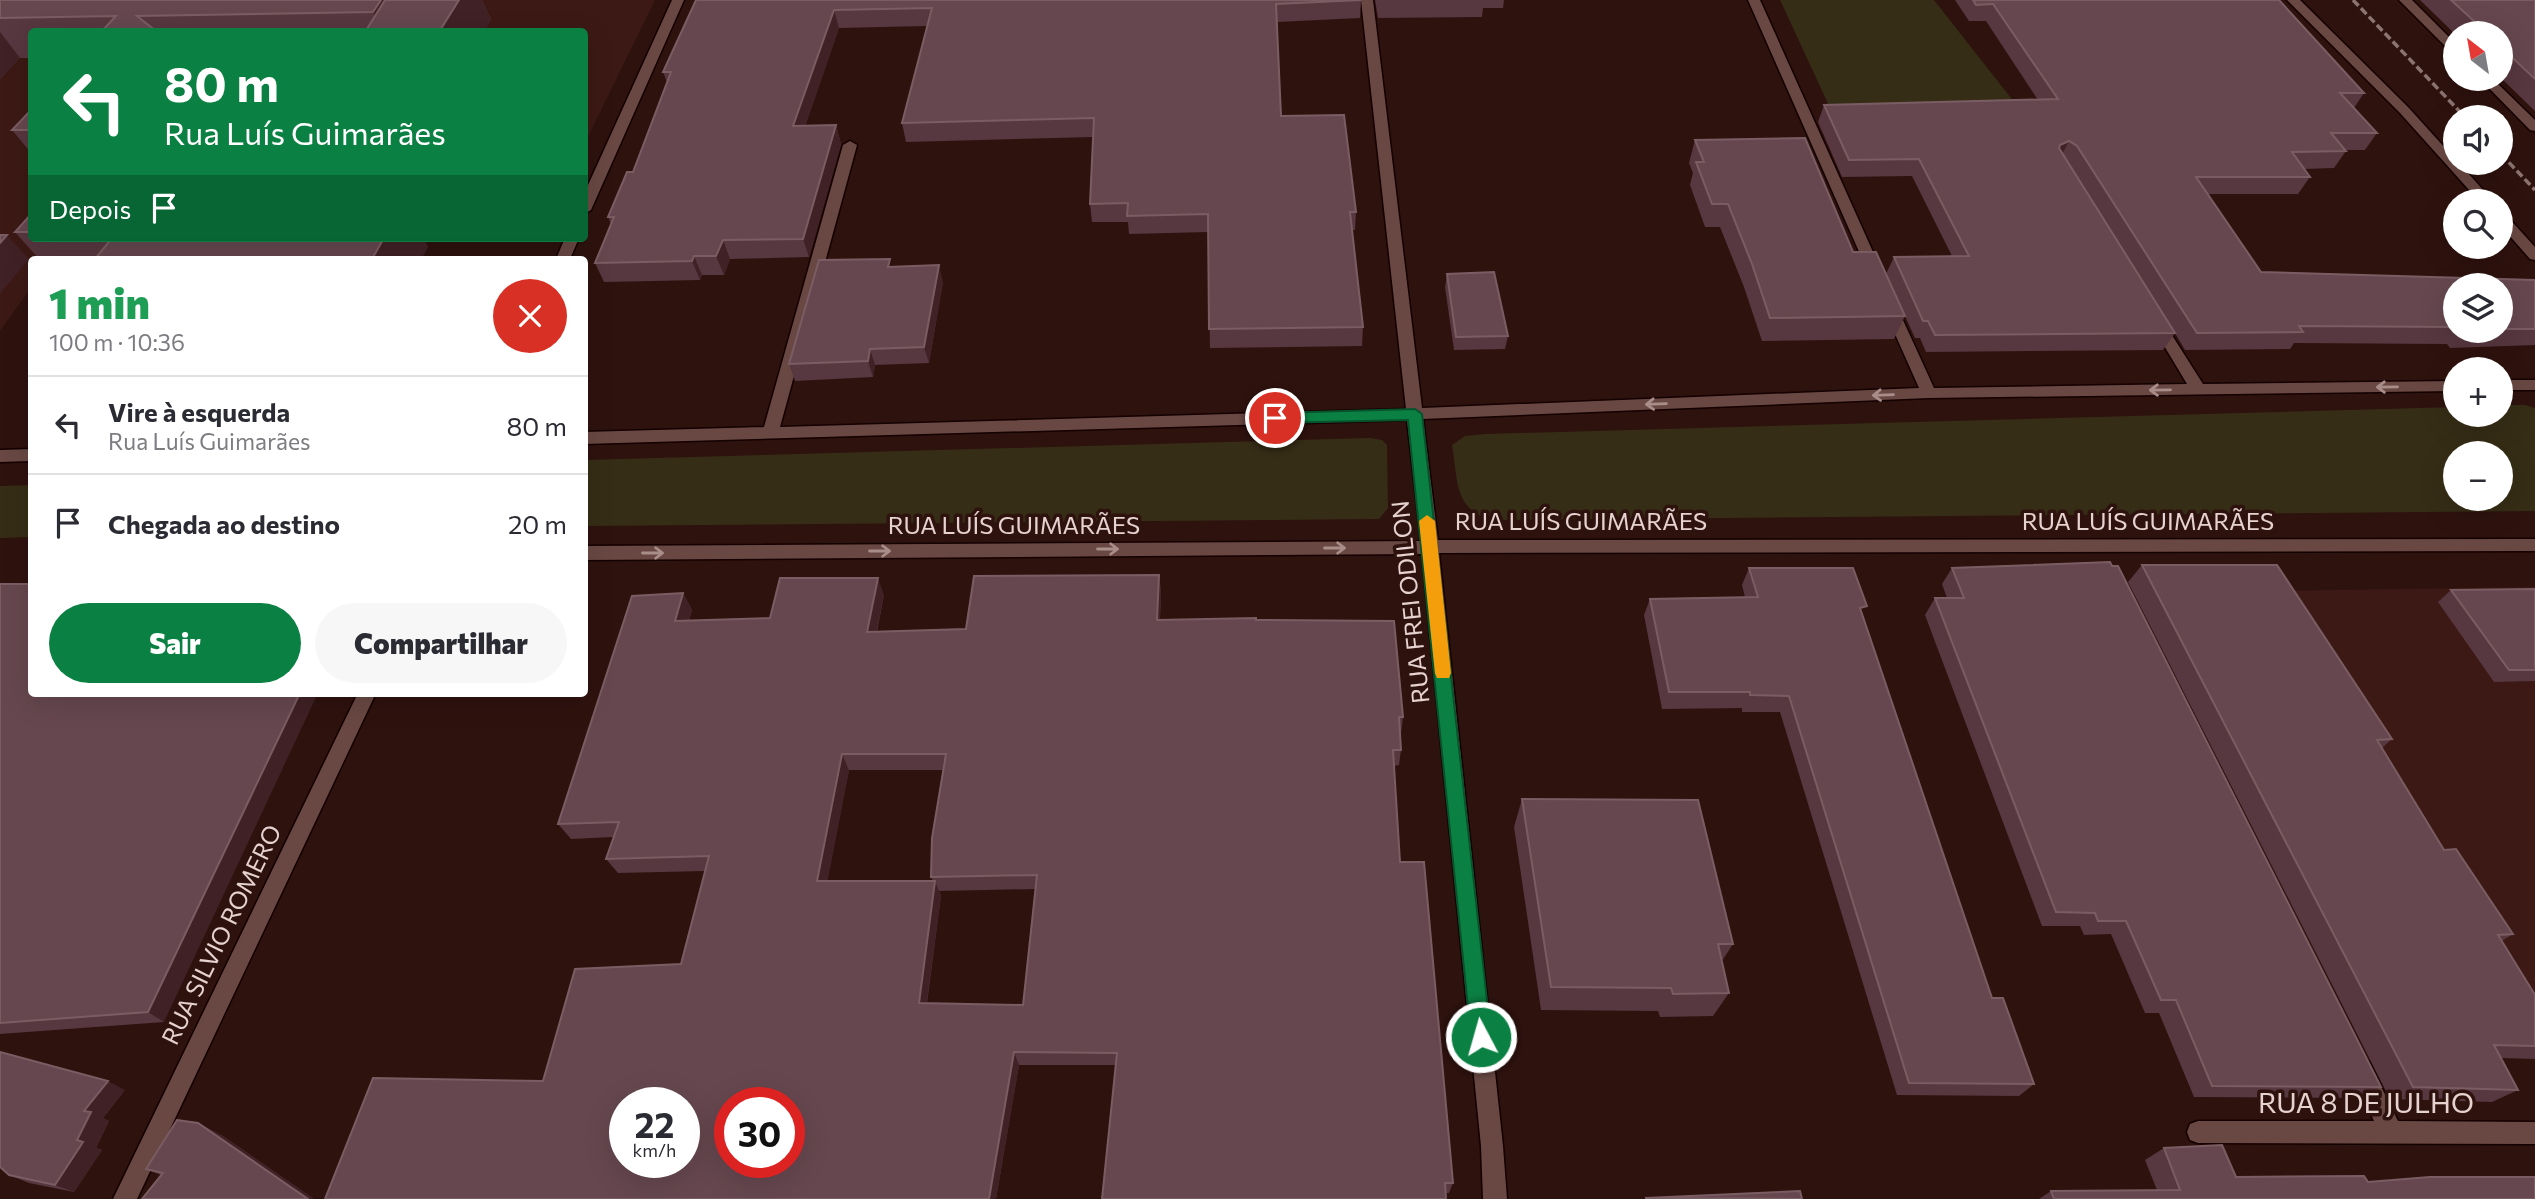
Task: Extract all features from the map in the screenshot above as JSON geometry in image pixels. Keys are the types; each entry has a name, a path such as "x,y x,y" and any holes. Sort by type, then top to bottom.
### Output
{"street":[{"path":"588,201 678,0"},
{"name":"RUA FREI ODILON","path":"1367,0 1430,547 1492,1146 1495,1199"},
{"path":"1754,0 1928,393"},
{"path":"2293,0 2404,110 2475,189"},
{"path":"2406,0 2443,37"},
{"path":"2498,91 2535,127"},
{"path":"771,432 850,145"},
{"path":"2513,231 2535,256"},
{"path":"2147,306 2198,389"},
{"path":"2513,385 2535,385"},
{"path":"588,438 1415,414 1928,393 2443,386"},
{"path":"0,456 28,455"},
{"name":"RUA LUÍS GUIMARÃES","path":"588,553 1430,547 2535,545"},
{"path":"2098,546 2111,571"},
{"name":"RUA SILVIO ROMERO","path":"125,1199 365,697"},
{"path":"2354,1058 2392,1133"},
{"name":"RUA 8 DE JULHO","path":"2198,1132 2535,1133"}],"shaded area":[{"path":"0,0 655,0 588,137 588,28 28,28 28,242 36,242 50,256 28,256 28,292 0,331"},
{"path":"1780,0 1934,0 2018,107 1831,110"},
{"path":"2513,405 2525,405 2535,408 2535,511 1490,520 1478,515 1463,500 1452,445 1465,436 2443,407 2443,427 2513,427"},
{"path":"1370,438 1382,440 1387,445 1388,508 1379,519 588,526 588,460"},
{"path":"28,485 28,537 0,538 0,486"},
{"path":"2535,587 2535,1013 2274,591"}],"building":[{"path":"0,0 381,0 373,12 137,16 152,28 105,28 116,16 0,18"},
{"path":"385,0 459,0 442,28 368,28"},
{"path":"696,0 1361,0 1276,4 1281,116 1344,115 1356,212 1350,212 1363,327 1209,329 1208,214 1127,216 1128,203 1090,204 1094,118 902,123 932,8 834,10 793,126 836,125 803,239 723,240 716,256 694,256 692,261 595,263 614,217 608,217 627,172 633,172 671,72 663,72"},
{"path":"1973,0 2279,0 2364,93 2340,93 2377,133 2331,133 2346,151 2292,152 2310,177 2196,177 2261,272 2443,277 2443,327 2299,326 2303,332 2197,333 2077,146 2069,141 2059,148 2175,333 1935,335 1928,321 1923,321 1894,257 1969,256 1919,159 1849,160 1824,105 2058,99 1993,4 1976,5"},
{"path":"2451,0 2535,0 2535,79 2513,58 2513,21 2474,21"},
{"path":"28,113 28,130 12,130"},
{"path":"1805,138 1853,252 1876,252 1905,316 1770,318 1728,204 1712,204 1696,162 1704,162 1695,140"},
{"path":"28,217 28,232 15,232"},
{"path":"109,242 382,242 374,256 97,256"},
{"path":"890,259 888,267 939,265 924,347 870,349 868,361 789,364 819,260"},
{"path":"1494,272 1508,336 1456,337 1447,274"},
{"path":"2513,279 2535,280 2535,329 2513,329"},
{"path":"2110,562 2112,566 2118,566 2381,1087 2212,1086 2176,1000 2161,1000 2126,921 2098,921 2095,913 2056,912 1935,598 1964,598 1952,568"},
{"path":"2142,565 2277,565 2392,739 2377,740 2444,850 2456,849 2513,934 2498,935 2535,995 2535,1046 2494,1045 2518,1090 2413,1087"},
{"path":"1749,568 1853,568 1867,606 1860,608 1992,998 2003,998 2034,1084 1909,1083 1789,696 1750,695 1750,692 1669,692 1650,599 1758,597"},
{"path":"1159,575 1157,620 1256,618 1394,621 1403,717 1399,717 1401,750 1393,750 1400,862 1424,862 1453,1183 1445,1183 1446,1199 1102,1199 1117,1053 1014,1052 989,1199 325,1199 373,1078 543,1081 575,969 681,964 709,856 606,859 619,822 558,824 632,596 683,593 675,621 770,618 780,578 878,578 867,632 966,629 974,576","holes":["842,754 946,754 932,838 931,877 1037,875 1023,1005 919,1003 935,881 817,881"]},
{"path":"0,584 28,584 28,697 298,697 148,1012 0,1023"},
{"path":"2535,589 2535,670 2509,670 2451,590"},
{"path":"1522,799 1698,800 1733,944 1718,944 1729,993 1673,994 1671,988 1551,987"},
{"path":"0,1052 108,1081 84,1111 91,1112 77,1140 83,1142 55,1185 9,1175 0,1167"},
{"path":"177,1120 198,1123 308,1199 142,1199 163,1173 146,1169"},
{"path":"2222,1145 2236,1177 2364,1176 2368,1182 2430,1177 2535,1177 2535,1199 2054,1199 2051,1191 2180,1190 2164,1148"},
{"path":"1800,1191 1802,1199 1645,1198"}],"railway":[{"path":"2353,0 2454,105"},
{"path":"2513,167 2535,190"}],"slow traffic":[{"path":"1427,521 1443,673"}],"route":[{"path":"1275,418 1415,414 1481,1037"}]}
